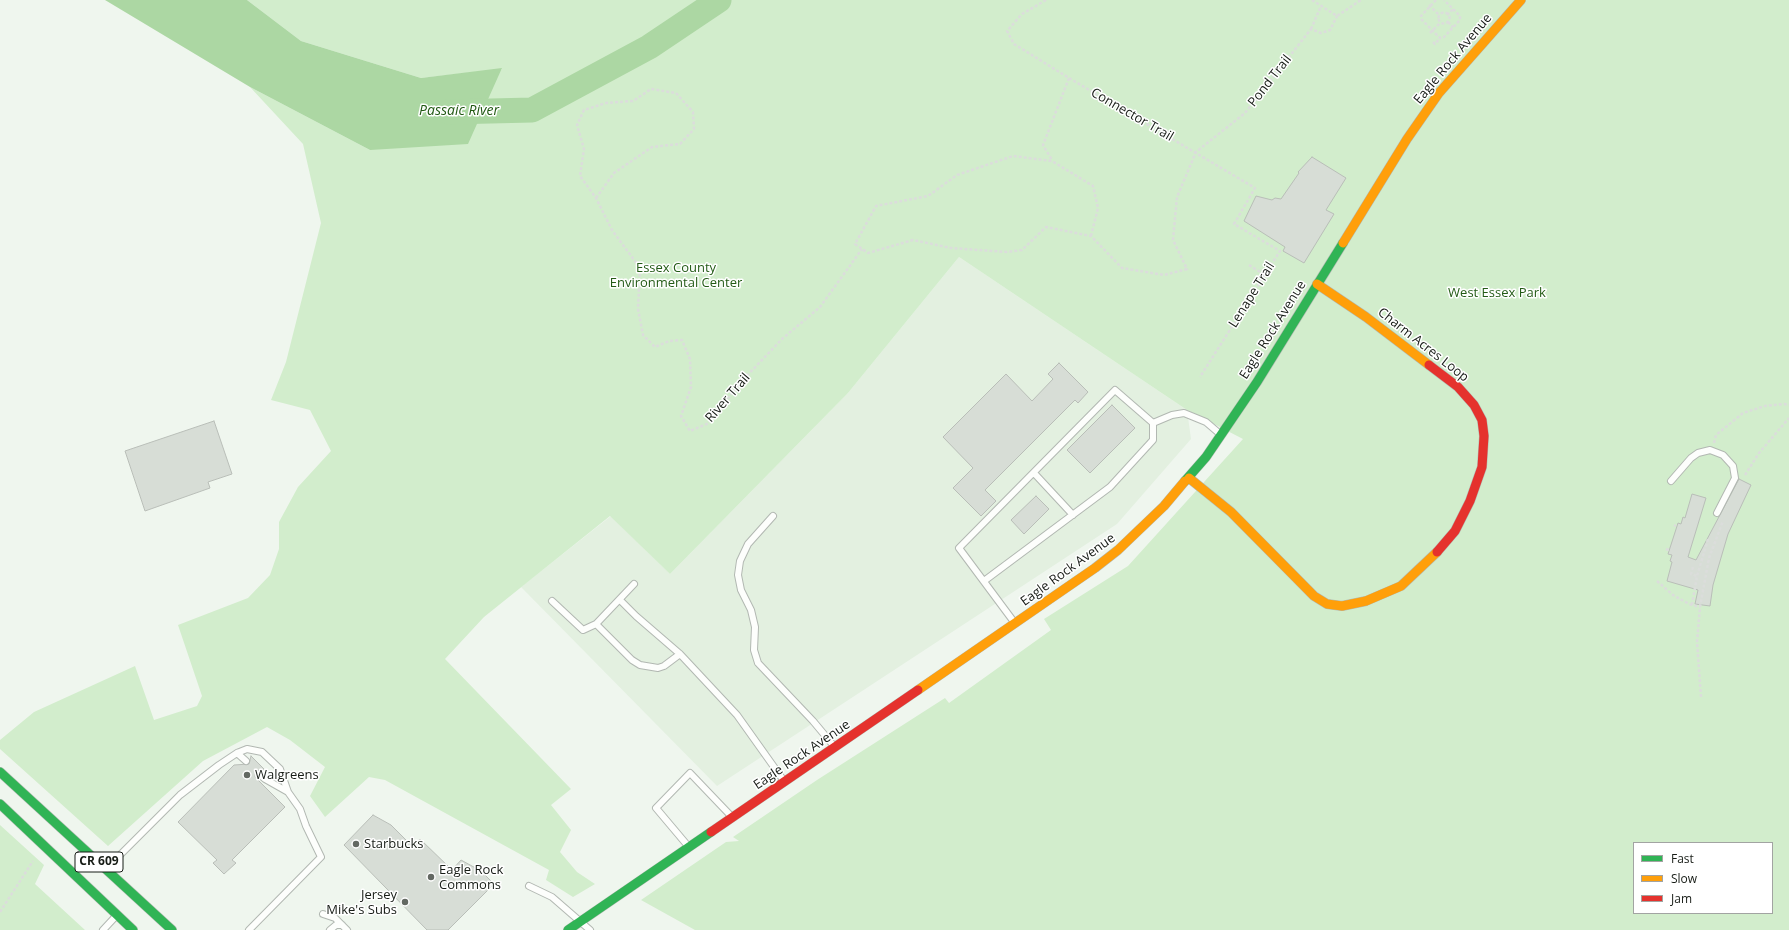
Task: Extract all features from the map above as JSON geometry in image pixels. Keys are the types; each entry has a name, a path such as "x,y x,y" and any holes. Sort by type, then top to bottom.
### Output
{"main road":[{"name":"Eagle Rock Avenue","path":"568,930 1095,568 1118,550 1164,506 1189,478 1222,435 1261,376 1407,139 1439,93 1521,0"},
{"name":"Charm Acres Loop","path":"1189,478 1231,512 1314,596 1327,604 1342,606 1366,601 1401,586 1430,560 1455,532 1470,501 1482,467 1484,436 1482,420 1474,404 1458,387 1438,371 1366,317 1317,284"},
{"name":"CR 609","path":"0,772 172,930"},
{"name":"CR 609","path":"0,804 133,930"}],"lane":[{"path":"984,581 1110,487 1153,440 1153,423 1115,390 959,548 1015,624"},
{"path":"1153,423 1172,415 1184,414 1206,422 1222,435"},
{"path":"1671,480 1691,458 1698,453 1710,450 1723,455 1729,461 1735,478 1717,512"},
{"path":"1034,473 1074,515"},
{"path":"773,516 748,544 740,561 738,575 741,590 751,610 756,627 754,650 758,663 814,721 835,748"},
{"path":"552,601 582,630 596,624 634,584"},
{"path":"620,600 680,654 737,715 785,782"},
{"path":"596,624 632,660 640,665 649,668 664,666 680,654"},
{"path":"106,868 180,794 237,753 247,749 262,752 280,769 288,792 300,809 306,826 321,857 248,930"},
{"path":"237,753 246,761"},
{"path":"689,848 656,808 690,773 733,818"},
{"path":"259,774 288,792"},
{"path":"529,886 552,897 590,930"},
{"path":"103,930 117,914"},
{"path":"323,914 335,918 347,930"},
{"path":"330,930 336,925 342,925"}],"path":[{"path":"1046,0 1022,14 1007,31 1014,44 1069,78 1044,145 1052,160"},
{"path":"1312,0 1337,16"},
{"path":"1311,29 1321,32 1330,30 1337,16 1361,0"},
{"path":"1436,0 1421,16 1421,19 1440,38"},
{"path":"1432,42 1434,44 1440,38 1444,37 1460,20 1460,16 1444,0"},
{"name":"Pond Trail","path":"1196,152 1245,113 1311,29 1321,6"},
{"path":"1429,6 1439,15"},
{"path":"1447,15 1453,9"},
{"path":"1439,15 1444,13 1447,15"},
{"path":"1439,15 1438,20 1440,23"},
{"path":"1447,15 1449,18 1448,22 1453,27"},
{"path":"1430,33 1440,23 1448,22"},
{"name":"Connector Trail","path":"1069,78 1196,152"},
{"name":"River Trail","path":"596,198 614,173 652,147 680,144 694,129 693,112 676,93 651,89 633,101 606,103 584,110 577,125 584,149 580,176 596,198 612,230 640,268 638,309 643,335 655,347 670,341 682,340 690,359 691,387 681,416 690,432 709,424 740,383 782,339 820,307 862,249"},
{"path":"1091,236 1098,208 1092,186 1052,160 1013,156 957,175 928,196 876,206 855,244 868,253 913,240 951,248 1007,252 1022,250 1046,227 1091,236 1122,268 1164,275 1187,270 1173,240 1176,197 1196,152"},
{"name":"Lenape Trail","path":"1196,152 1256,188 1234,224 1280,251 1200,377"},
{"path":"1249,265 1265,275"},
{"path":"1710,450 1716,435 1743,413 1766,406 1784,404 1789,405"},
{"path":"1742,480 1758,453 1789,418"},
{"path":"1701,697 1697,642 1700,607 1709,558 1724,517"},
{"path":"1692,605 1697,576 1708,539"},
{"path":"1693,567 1690,574 1697,576"},
{"path":"1657,581 1673,595 1692,605 1700,607"},
{"path":"0,912 33,861"}],"shaded area":[{"path":"959,257 1187,410 1191,439 1117,524 717,786 521,587 611,516 670,574 848,393"}],"green space":[{"name":"West Essex Park","path":"247,0 1789,0 1789,930 695,930 641,900 726,842 739,841 733,837 817,780 945,698 949,703 1051,630 1044,619 1128,566 1243,439 1187,410 959,257 848,393 670,574 610,516 484,617 445,659 571,789 551,805 571,830 560,852 577,872 595,884 573,897 546,880 549,870 385,780 369,777 325,817 310,796 325,767 290,740 267,727 203,761 108,846 0,749 0,740 34,712 135,666 154,720 197,706 202,696 178,625 248,598 270,575 279,549 279,522 298,487 331,451 310,410 271,400 286,362 321,223 303,144 250,87 370,150 502,69 421,78 301,41"},
{"path":"0,825 44,865 35,884 85,930 0,930"}],"water":[{"path":"105,0 247,0 301,41 421,78 502,68 468,144 370,150 250,87"}],"building":[{"path":"1312,157 1346,178 1326,210 1334,214 1304,263 1283,251 1285,247 1244,221 1256,196 1272,200 1275,198 1281,199 1299,173 1298,172"},
{"path":"1059,363 1088,392 1078,403 1075,400 985,490 996,501 981,516 953,488 973,468 943,437 1006,374 1032,401 1053,379 1048,374"},
{"path":"1112,405 1135,428 1090,473 1067,450"},
{"path":"214,421 232,474 208,482 210,488 145,511 125,451"},
{"path":"1739,479 1751,485 1728,534 1713,585 1710,606 1695,604 1698,590 1667,581 1672,562 1670,561 1672,555 1668,554 1678,523 1681,524 1683,517 1685,518 1692,494 1706,498 1688,557 1696,560"},
{"path":"1036,496 1049,509 1024,534 1011,520"},
{"path":"251,756 264,769 256,771 255,777 285,807 232,860 236,863 224,874 213,863 217,860 178,822 234,765 249,764"},
{"name":"Eagle Rock Commons","path":"373,815 391,825 413,847 420,839 452,870 461,860 481,871 494,884 448,930 427,930 344,845"}],"waterway":[{"name":"Passaic River","path":"449,112 532,110 649,47 719,0"}],"traffic: fast":[{"path":"1185,481 1206,457 1257,382 1343,243"},
{"path":"0,772 172,930"},
{"path":"0,804 133,930"},
{"path":"568,930 711,832"}],"traffic: slow":[{"path":"1343,243 1407,139 1439,93 1521,0"},
{"path":"1317,284 1366,317 1429,365"},
{"path":"1189,478 1231,512 1314,596 1327,604 1342,606 1366,601 1401,586 1437,552"},
{"path":"918,690 1095,568 1118,550 1164,506 1185,481"}],"traffic: jam":[{"path":"1429,365 1458,387 1474,405 1482,420 1484,436 1482,467 1470,501 1455,531 1437,552"},
{"path":"711,832 918,690"}],"place":[{"name":"Walgreens","path":"247,775"},
{"name":"Starbucks","path":"356,844"},
{"name":"Eagle Rock Commons","path":"431,877"},
{"name":"Jersey Mike's Subs","path":"405,902"}],"park label":[{"name":"Essex County Environmental Center","path":"676,276"}]}
